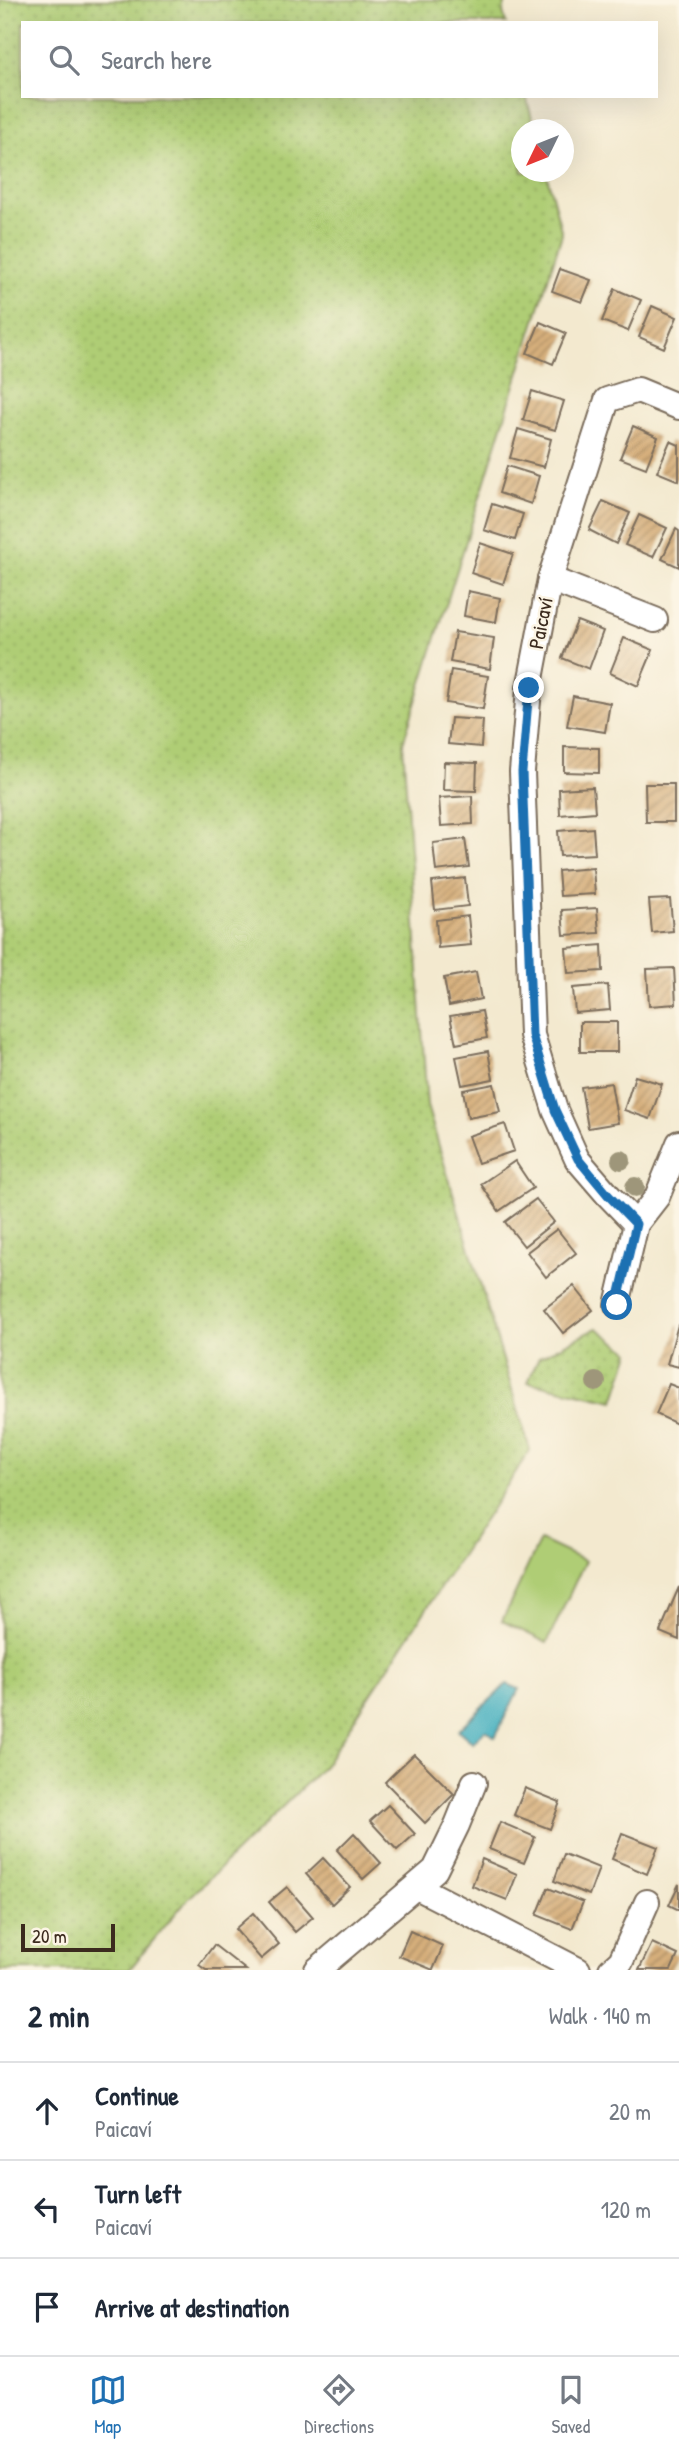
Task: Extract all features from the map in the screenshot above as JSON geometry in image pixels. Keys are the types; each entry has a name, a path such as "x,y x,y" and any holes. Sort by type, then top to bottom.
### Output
{"street":[{"name":"Paicaví","path":"636,1224 578,1159 555,1110 532,1035 522,772 529,688 550,579 607,400 638,390 679,407"},
{"name":"Paicaví","path":"550,579 654,620"},
{"path":"617,1305 636,1224 657,1197 679,1143"},
{"path":"317,1970 435,1870 474,1783"},
{"path":"417,1887 578,1970"},
{"path":"611,1970 621,1961 647,1902"}],"green space":[{"path":"0,0 506,0 503,12 505,21 21,21 21,98 527,98 532,119 511,119 511,182 549,182 562,234 403,743 427,1106 530,1450 324,1766 184,1903 129,1970 0,1970"},
{"path":"597,1328 630,1352 614,1401 528,1382 539,1357"},
{"path":"540,1540 585,1561 547,1643 502,1621"}],"water":[{"path":"507,1684 519,1689 495,1737 485,1730 473,1743 458,1730"}],"building":[{"path":"560,269 591,280 582,302 552,291"},
{"path":"615,289 641,300 628,331 602,321"},
{"path":"652,306 677,317 664,348 639,337"},
{"path":"540,322 566,333 553,364 527,353"},
{"path":"532,391 564,401 555,430 523,420"},
{"path":"633,426 658,437 646,468 620,458"},
{"path":"518,429 551,439 544,467 510,458"},
{"path":"670,441 679,445 679,481 657,472"},
{"path":"507,466 539,476 531,504 499,493"},
{"path":"603,501 630,513 616,544 589,530"},
{"path":"492,504 523,514 515,540 484,530"},
{"path":"639,515 667,528 653,557 625,545"},
{"path":"676,529 679,531 679,567 662,559"},
{"path":"480,543 513,554 503,584 471,573"},
{"path":"468,591 500,598 496,622 464,616"},
{"path":"577,621 603,631 589,669 562,658"},
{"path":"455,632 494,638 490,669 450,662"},
{"path":"624,638 653,650 638,686 610,673"},
{"path":"451,670 488,676 483,709 446,703"},
{"path":"573,696 610,703 605,732 567,726"},
{"path":"451,718 483,720 481,747 448,744"},
{"path":"564,747 599,748 599,773 564,772"},
{"path":"444,762 477,763 476,791 443,790"},
{"path":"645,784 674,784 674,822 646,822"},
{"path":"593,787 595,812 560,815 559,789"},
{"path":"472,796 473,824 441,826 439,798"},
{"path":"593,828 595,854 560,856 558,831"},
{"path":"465,839 469,867 436,871 433,843"},
{"path":"593,868 595,894 560,896 558,871"},
{"path":"465,878 468,906 435,910 432,882"},
{"path":"670,899 673,931 652,933 649,900"},
{"path":"597,908 599,933 564,935 562,910"},
{"path":"468,916 471,945 438,948 436,920"},
{"path":"602,945 603,971 568,973 566,948"},
{"path":"674,968 676,1004 649,1006 647,969"},
{"path":"476,972 481,999 449,1006 444,978"},
{"path":"608,985 610,1010 575,1013 573,988"},
{"path":"482,1011 487,1038 456,1044 450,1016"},
{"path":"580,1022 617,1022 617,1052 580,1052"},
{"path":"488,1051 493,1079 462,1085 456,1057"},
{"path":"635,1076 662,1084 650,1119 624,1110"},
{"path":"611,1083 618,1123 588,1128 581,1087"},
{"path":"494,1084 500,1112 468,1118 463,1090"},
{"path":"505,1124 514,1151 478,1163 468,1136"},
{"path":"515,1161 533,1188 499,1211 481,1184"},
{"path":"536,1199 554,1222 524,1246 505,1222"},
{"path":"557,1229 576,1253 546,1277 527,1252"},
{"path":"574,1286 593,1310 563,1333 544,1309"},
{"path":"679,1325 679,1367 667,1364"},
{"path":"669,1384 679,1388 679,1425 656,1414"},
{"path":"679,1587 679,1640 660,1632"},
{"path":"414,1754 454,1794 425,1823 385,1782"},
{"path":"525,1788 560,1802 550,1829 514,1815"},
{"path":"388,1805 415,1834 397,1850 370,1821"},
{"path":"500,1822 535,1837 524,1863 489,1849"},
{"path":"354,1833 381,1863 363,1879 337,1850"},
{"path":"622,1833 658,1847 647,1874 612,1859"},
{"path":"564,1854 599,1868 589,1895 554,1881"},
{"path":"323,1858 350,1887 332,1904 306,1874"},
{"path":"482,1859 517,1874 507,1900 472,1886"},
{"path":"679,1884 679,1910 669,1905"},
{"path":"287,1887 313,1917 295,1932 269,1902"},
{"path":"548,1888 583,1902 572,1929 537,1915"},
{"path":"253,1913 279,1944 261,1959 235,1929"},
{"path":"410,1931 443,1946 433,1970 399,1956"},
{"path":"652,1943 678,1955 671,1970 639,1970"},
{"path":"214,1945 246,1970 206,1970 199,1965"}],"route":[{"path":"529,688 522,772 532,1035 555,1110 578,1159 636,1224 617,1305"}]}
